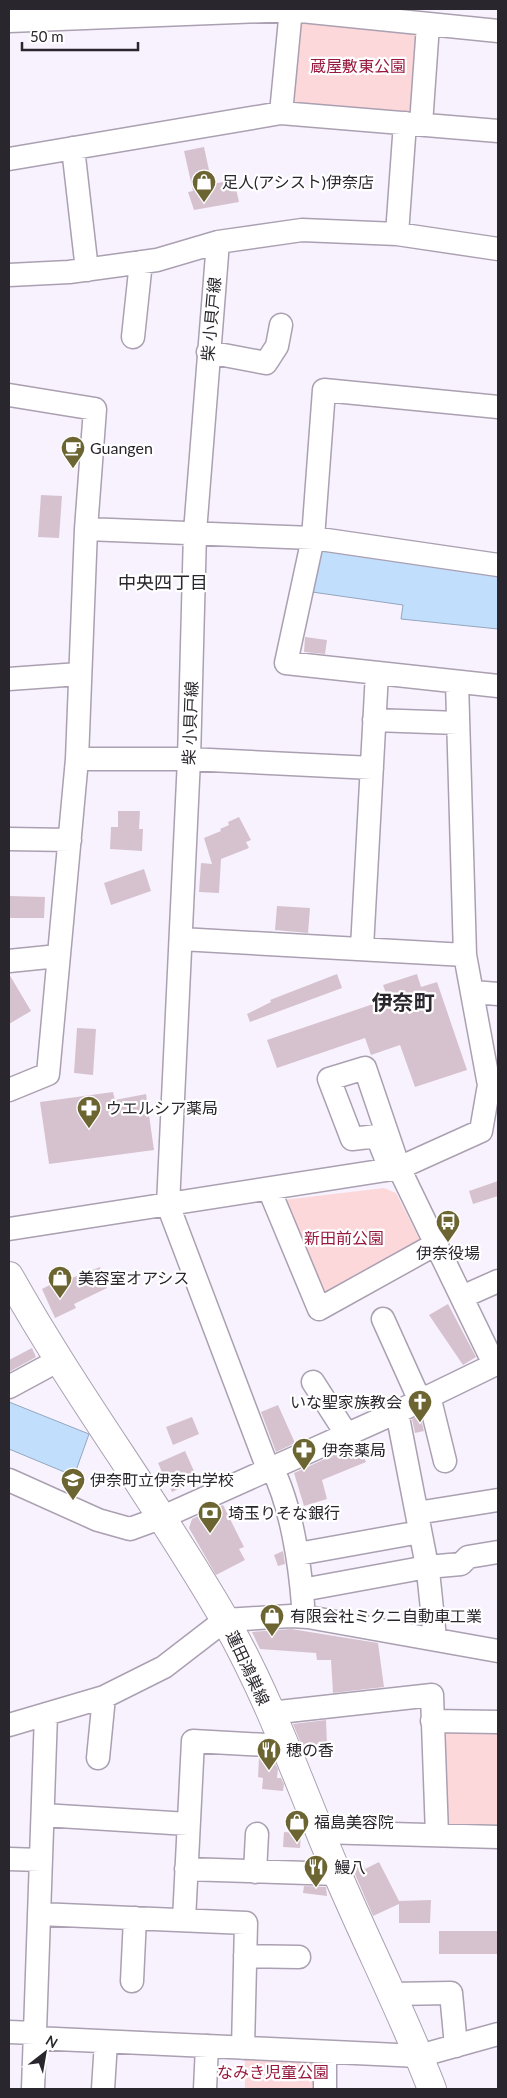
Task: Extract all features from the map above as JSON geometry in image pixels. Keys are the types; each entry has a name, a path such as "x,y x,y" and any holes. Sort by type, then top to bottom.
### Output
{"main road":[{"name":"蓮田鴻巣線","path":"9,1276 59,1360 163,1518 246,1658 432,2089"}],"street":[{"path":"9,21 291,10 498,31"},
{"path":"281,113 291,10"},
{"path":"396,234 428,25"},
{"path":"9,159 281,113 498,131"},
{"path":"73,148 87,270"},
{"path":"9,275 87,270 157,260 218,242 302,230 396,234 498,249"},
{"name":"柴 小貝戸線","path":"168,1204 189,759 195,532 218,242"},
{"path":"133,337 141,262"},
{"path":"208,352 266,363 277,346 281,325"},
{"path":"498,407 324,390 313,538 286,663 498,686"},
{"path":"9,395 95,409 86,529 77,759 48,1074 9,1090"},
{"path":"86,529 313,538 498,565"},
{"path":"362,948 377,673"},
{"path":"9,678 80,674"},
{"path":"9,1229 394,1168 481,1131 489,1085 466,955 457,682"},
{"path":"374,720 458,723"},
{"path":"77,759 189,759 372,768"},
{"path":"9,839 70,840"},
{"path":"181,939 466,955"},
{"path":"9,961 58,956"},
{"path":"473,992 498,994"},
{"path":"9,1480 98,1520 130,1529 163,1518 397,1412 496,1364 436,1244 394,1168"},
{"path":"269,1188 319,1309 436,1244"},
{"path":"168,1204 270,1469 278,1480 298,1554 304,1617"},
{"path":"462,1297 498,1281"},
{"path":"383,1318 424,1399 446,1462"},
{"path":"9,1387 59,1360"},
{"path":"313,1382 347,1435"},
{"path":"397,1412 427,1567 435,1638"},
{"path":"298,1554 498,1500"},
{"path":"302,1590 427,1567 461,1564 468,1557 498,1552"},
{"path":"9,1725 104,1697 164,1667 224,1620 304,1617 435,1638 498,1651"},
{"path":"270,1713 432,1695 437,1835"},
{"path":"98,1758 104,1697"},
{"path":"33,2089 46,1714"},
{"path":"432,1721 498,1722"},
{"path":"184,1920 193,1741 284,1746"},
{"path":"43,1815 188,1824"},
{"path":"320,1832 498,1837"},
{"path":"255,1872 257,1834"},
{"path":"9,1859 41,1860"},
{"path":"186,1869 338,1874"},
{"path":"39,1914 246,1923 243,2048"},
{"path":"132,1981 135,1918"},
{"path":"245,1956 299,1957"},
{"path":"391,1994 451,1993 456,2046"},
{"path":"9,2032 106,2042 419,2056 498,2034"},
{"path":"103,2089 106,2042"},
{"path":"205,2089 207,2046"},
{"path":"325,2052 325,2089"}],"green space":[{"name":"蔵屋敷東公園","path":"299,16 425,28 417,116 291,104"},
{"name":"新田前公園","path":"384,1188 396,1193 422,1244 324,1300 283,1200"},
{"path":"440,1724 498,1726 498,1829 444,1827"},
{"name":"なみき児童公園","path":"245,2053 309,2055 319,2065 318,2089 245,2089"}],"water":[{"path":"323,549 498,575 498,629 401,619 403,605 312,592 319,552"},
{"path":"9,1402 89,1434 74,1476 9,1449"}],"building":[{"path":"204,147 212,184 234,180 239,202 194,210 188,192 193,191 184,151"},
{"path":"41,495 62,496 59,538 38,537"},
{"path":"305,637 327,640 325,654 304,652"},
{"path":"118,811 140,811 139,829 143,829 142,851 110,849 111,827 118,827"},
{"path":"239,817 251,840 246,842 249,848 221,859 219,893 199,892 201,863 212,864 204,838 221,831 220,829 229,825 228,822"},
{"path":"144,869 151,891 111,905 104,883"},
{"path":"9,896 45,897 44,918 9,918"},
{"path":"277,906 310,908 308,933 275,930"},
{"path":"9,974 31,1011 9,1024"},
{"path":"337,974 342,988 250,1022 247,1014 271,1002 270,1000"},
{"path":"417,974 421,987 437,982 467,1070 415,1087 400,1045 371,1055 365,1038 277,1068 267,1040 388,999 383,985"},
{"path":"77,1028 96,1029 93,1075 74,1073"},
{"path":"113,1092 115,1100 146,1094 154,1150 49,1164 40,1102"},
{"path":"498,1181 498,1196 473,1204 469,1191"},
{"path":"100,1267 107,1288 74,1304 76,1308 55,1318 42,1289 63,1278 64,1281"},
{"path":"448,1304 476,1357 463,1365 429,1315"},
{"path":"32,1348 36,1357 9,1372 9,1360"},
{"path":"278,1405 295,1443 276,1452 261,1412"},
{"path":"420,1415 424,1431 415,1433 412,1419"},
{"path":"192,1417 199,1434 173,1445 166,1427"},
{"path":"358,1444 366,1462 322,1480 327,1499 304,1506 294,1473"},
{"path":"185,1451 198,1480 172,1492 168,1483 163,1485 158,1473 162,1472 158,1463"},
{"path":"223,1505 244,1547 239,1549 245,1560 216,1575 189,1528 192,1519"},
{"path":"283,1551 285,1564 278,1566 274,1555"},
{"path":"291,1629 378,1643 384,1687 333,1693 331,1660 317,1660 316,1653 260,1649 252,1632"},
{"path":"326,1720 327,1745 302,1746 293,1724"},
{"path":"259,1758 273,1759 278,1769 277,1778 281,1778 284,1784 283,1791 262,1789 263,1778 258,1777"},
{"path":"284,1832 301,1833 300,1848 283,1847"},
{"path":"362,1862 365,1869 379,1862 399,1901 431,1900 430,1923 399,1923 399,1904 373,1916 352,1867"},
{"path":"304,1886 326,1887 327,1896 303,1893"},
{"path":"439,1931 498,1931 498,1954 439,1954"}],"place":[{"name":"足人(アシスト)伊奈店","path":"204,203"},
{"name":"Guangen","path":"73,469"},
{"name":"ウエルシア薬局","path":"89,1129"},
{"name":"伊奈役場","path":"448,1243"},
{"name":"美容室オアシス","path":"60,1299"},
{"name":"いな聖家族教会","path":"420,1423"},
{"name":"伊奈薬局","path":"304,1471"},
{"name":"伊奈町立伊奈中学校","path":"73,1501"},
{"name":"埼玉りそな銀行","path":"210,1534"},
{"name":"有限会社ミクニ自動車工業","path":"272,1637"},
{"name":"穂の香","path":"269,1771"},
{"name":"福島美容院","path":"297,1843"},
{"name":"鰻八","path":"316,1888"}],"district":[{"name":"中央四丁目","path":"163,583"},
{"name":"伊奈町","path":"403,1003"}]}
